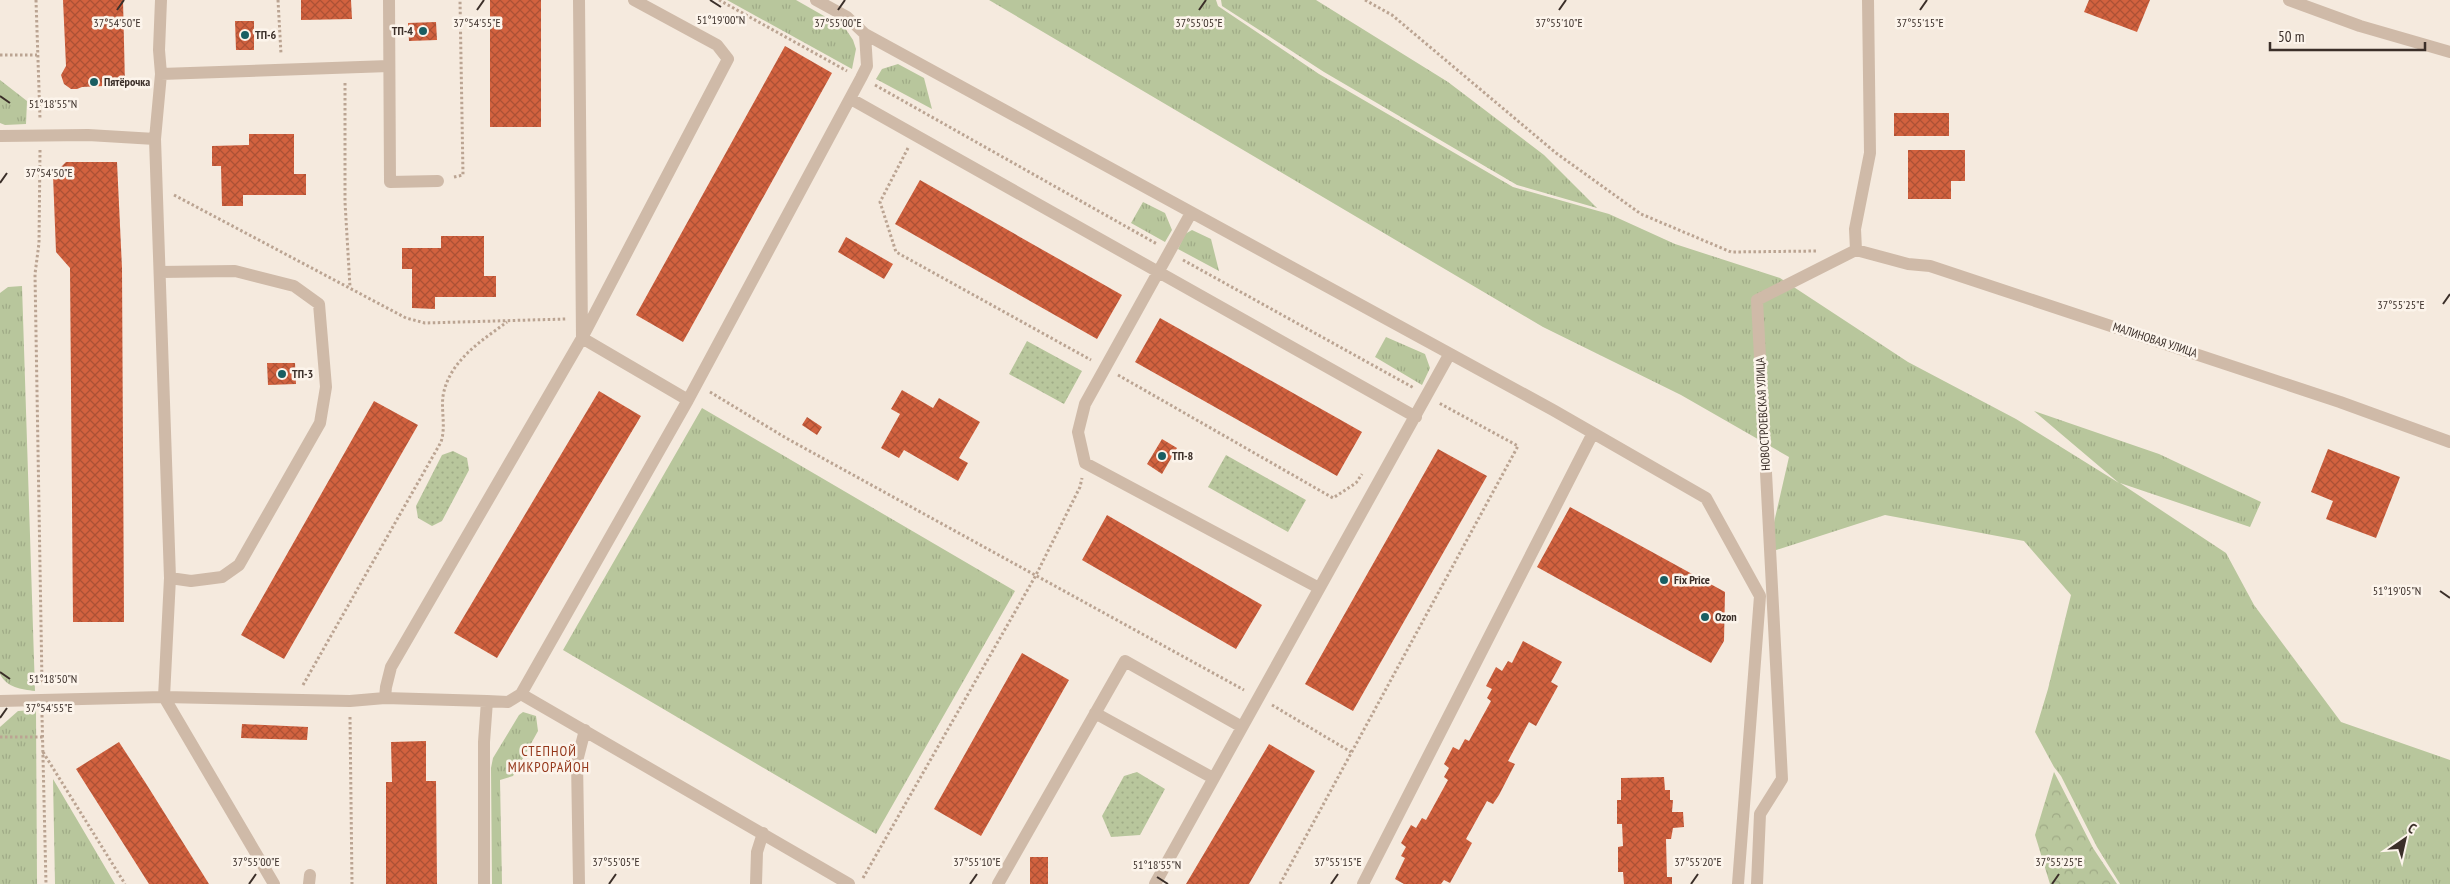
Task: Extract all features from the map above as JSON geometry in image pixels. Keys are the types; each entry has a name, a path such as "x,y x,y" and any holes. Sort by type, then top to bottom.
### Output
{"street":[{"path":"161,0 159,50 161,74 155,139 170,578 164,697 274,884"},
{"path":"389,0 390,182 438,181"},
{"path":"579,0 582,338"},
{"path":"385,698 391,667 582,338 728,59 718,45 634,0"},
{"path":"816,0 847,17 865,34 1593,433 1706,498 1760,596 1738,884"},
{"path":"1856,250 1855,229 1870,153 1868,0"},
{"path":"2289,0 2360,26 2450,52"},
{"path":"0,701 164,697 350,701 385,698 508,702 521,694 688,400 851,99 867,66 865,34"},
{"path":"161,74 389,66"},
{"path":"851,99 1416,417"},
{"path":"0,136 88,135 155,139"},
{"path":"1191,213 1085,404 1078,432 1085,463 1319,588"},
{"name":"МАЛИНОВАЯ УЛИЦА","path":"1856,250 1908,264 1930,266 2340,402 2450,442"},
{"name":"НОВОСТРОЕВСКАЯ УЛИЦА","path":"1757,884 1760,814 1782,779 1757,300 1856,250"},
{"path":"160,272 235,271 294,286 319,304 326,387 320,423 239,565 222,577 190,581 170,578"},
{"path":"582,338 688,400"},
{"path":"1154,884 1449,355"},
{"path":"1363,884 1593,433"},
{"path":"998,884 1125,660 1242,727"},
{"path":"521,694 849,884"},
{"path":"484,884 484,742 487,701"},
{"path":"1095,713 1213,778"},
{"path":"579,884 577,761 581,740 586,730"},
{"path":"756,884 757,852 763,833"}],"path":[{"path":"36,0 40,136 39,243 35,274 42,751 46,884"},
{"path":"278,0 282,70"},
{"path":"438,181 463,174 460,0"},
{"path":"719,0 1518,446 1280,884"},
{"path":"1365,0 1392,15 1556,153 1641,214 1731,252 1827,250"},
{"path":"0,55 37,55"},
{"path":"344,68 345,202 350,287"},
{"path":"157,186 201,212 350,287 406,318 425,324 582,319"},
{"path":"294,700 441,442 444,431 443,397 451,374 464,356 508,322"},
{"path":"696,384 786,438 1259,698 1351,752"},
{"path":"860,884 1036,575 1080,487 1085,463"},
{"path":"350,701 352,884"},
{"path":"0,737 43,736"},
{"path":"42,751 125,884"}],"green space":[{"path":"727,0 796,0 845,28 853,40 856,49 852,69"},
{"path":"989,0 1216,0 1218,6 1319,74 1513,187 1609,214 1675,244 1780,278 1908,362 2016,419 2119,483 2034,411 2159,454 2261,502 2250,527 2120,483 2226,553 2254,605 2341,722 2450,760 2450,884 2120,884 2097,847 2061,776 2035,732 2048,689 2071,595 2024,541 1885,515 1767,553 1789,457 1681,395 1543,327"},
{"path":"1221,0 1316,0 1448,82 1544,155 1597,208 1517,185 1324,72 1222,6"},
{"path":"898,64 924,78 932,109 876,79 882,69"},
{"path":"0,80 27,101 26,124 5,125 0,123"},
{"path":"1143,202 1165,213 1172,230 1165,242 1131,223"},
{"path":"1192,230 1211,239 1219,271 1178,249 1185,234"},
{"path":"22,286 35,691 10,685 0,674 0,293 8,287"},
{"path":"1386,337 1425,354 1430,368 1422,385 1375,357"},
{"path":"1027,341 1082,371 1064,404 1009,374"},
{"path":"702,408 1015,591 876,834 563,650"},
{"path":"453,451 467,458 469,470 442,521 432,526 418,518 416,506 442,455"},
{"path":"1226,455 1306,500 1288,532 1208,487"},
{"path":"36,710 37,884 0,884 0,727 18,711"},
{"path":"523,712 536,716 538,731 513,776 500,780 502,884 492,884 491,768 493,758 519,715"},
{"path":"1137,772 1165,789 1140,835 1111,837 1102,816 1124,776"},
{"path":"2054,772 2093,848 2117,884 2050,884 2035,835"},
{"path":"53,779 115,884 55,884"}],"building":[{"path":"63,0 123,0 125,85 71,89 64,84 61,75 66,66"},
{"path":"301,0 351,0 352,19 301,20"},
{"path":"490,0 541,0 541,127 490,127"},
{"path":"2089,0 2150,0 2137,32 2084,12"},
{"name":"ТП-6","path":"235,21 254,21 254,50 236,50"},
{"name":"ТП-4","path":"436,22 437,40 409,41 408,23"},
{"path":"785,46 832,73 683,342 636,315"},
{"path":"1894,113 1949,113 1949,136 1894,136"},
{"path":"249,134 294,134 294,174 306,174 306,195 243,195 243,206 222,206 221,166 212,166 212,146 249,145"},
{"path":"1908,150 1965,150 1965,181 1951,181 1951,199 1908,199"},
{"path":"66,162 117,162 122,268 124,622 73,622 70,268 56,252 53,175"},
{"path":"920,180 1122,295 1097,339 895,224"},
{"path":"441,236 484,236 484,276 496,276 496,297 435,297 435,309 412,308 412,269 402,269 402,248 441,248"},
{"path":"846,237 893,264 884,279 838,252"},
{"path":"1160,318 1362,432 1337,476 1135,362"},
{"name":"ТП-3","path":"267,363 295,363 296,384 268,385"},
{"path":"902,390 933,408 939,398 980,422 959,458 968,463 958,481 904,450 899,458 881,448 900,414 891,409"},
{"path":"599,391 641,416 497,658 454,633"},
{"path":"374,401 418,425 284,659 241,635"},
{"path":"807,417 822,427 817,435 802,425"},
{"name":"ТП-8","path":"1162,439 1177,448 1162,474 1147,464"},
{"path":"1438,449 1487,476 1353,711 1305,684"},
{"path":"2328,449 2400,477 2376,538 2326,519 2333,501 2311,492"},
{"path":"1570,507 1725,592 1724,641 1711,663 1537,567"},
{"path":"1107,515 1262,605 1236,649 1082,560"},
{"path":"1523,641 1562,662 1551,682 1558,686 1536,726 1529,722 1508,761 1515,764 1499,795 1493,804 1487,801 1466,839 1472,843 1450,883 1444,880 1441,884 1404,884 1395,879 1405,858 1401,856 1406,847 1401,843 1411,825 1416,828 1422,818 1426,820 1448,780 1444,777 1449,768 1444,764 1453,747 1459,750 1465,739 1469,741 1491,701 1487,698 1492,689 1486,686 1496,667 1502,671 1508,661 1512,663"},
{"path":"1022,653 1069,680 981,836 934,809"},
{"path":"242,724 308,727 307,740 241,738"},
{"path":"426,741 426,781 436,781 437,884 386,884 386,782 392,782 391,742"},
{"path":"119,742 209,884 149,884 76,769"},
{"path":"1269,744 1315,771 1249,884 1186,884"},
{"path":"1664,777 1665,790 1670,790 1670,800 1673,800 1672,812 1683,812 1684,827 1673,828 1671,839 1666,839 1667,877 1672,877 1672,884 1624,884 1623,872 1618,872 1618,847 1623,846 1622,824 1617,824 1617,800 1621,800 1621,778"},
{"path":"1030,857 1048,857 1048,884 1030,884"}],"place":[{"name":"ТП-4","path":"423,31"},
{"name":"ТП-6","path":"245,35"},
{"name":"Пятёрочка","path":"94,82"},
{"name":"ТП-3","path":"282,374"},
{"name":"ТП-8","path":"1162,456"},
{"name":"Fix Price","path":"1664,580"},
{"name":"Ozon","path":"1705,617"}],"district":[{"name":"СТЕПНОЙ МИКРОРАЙОН","path":"549,760"}]}
